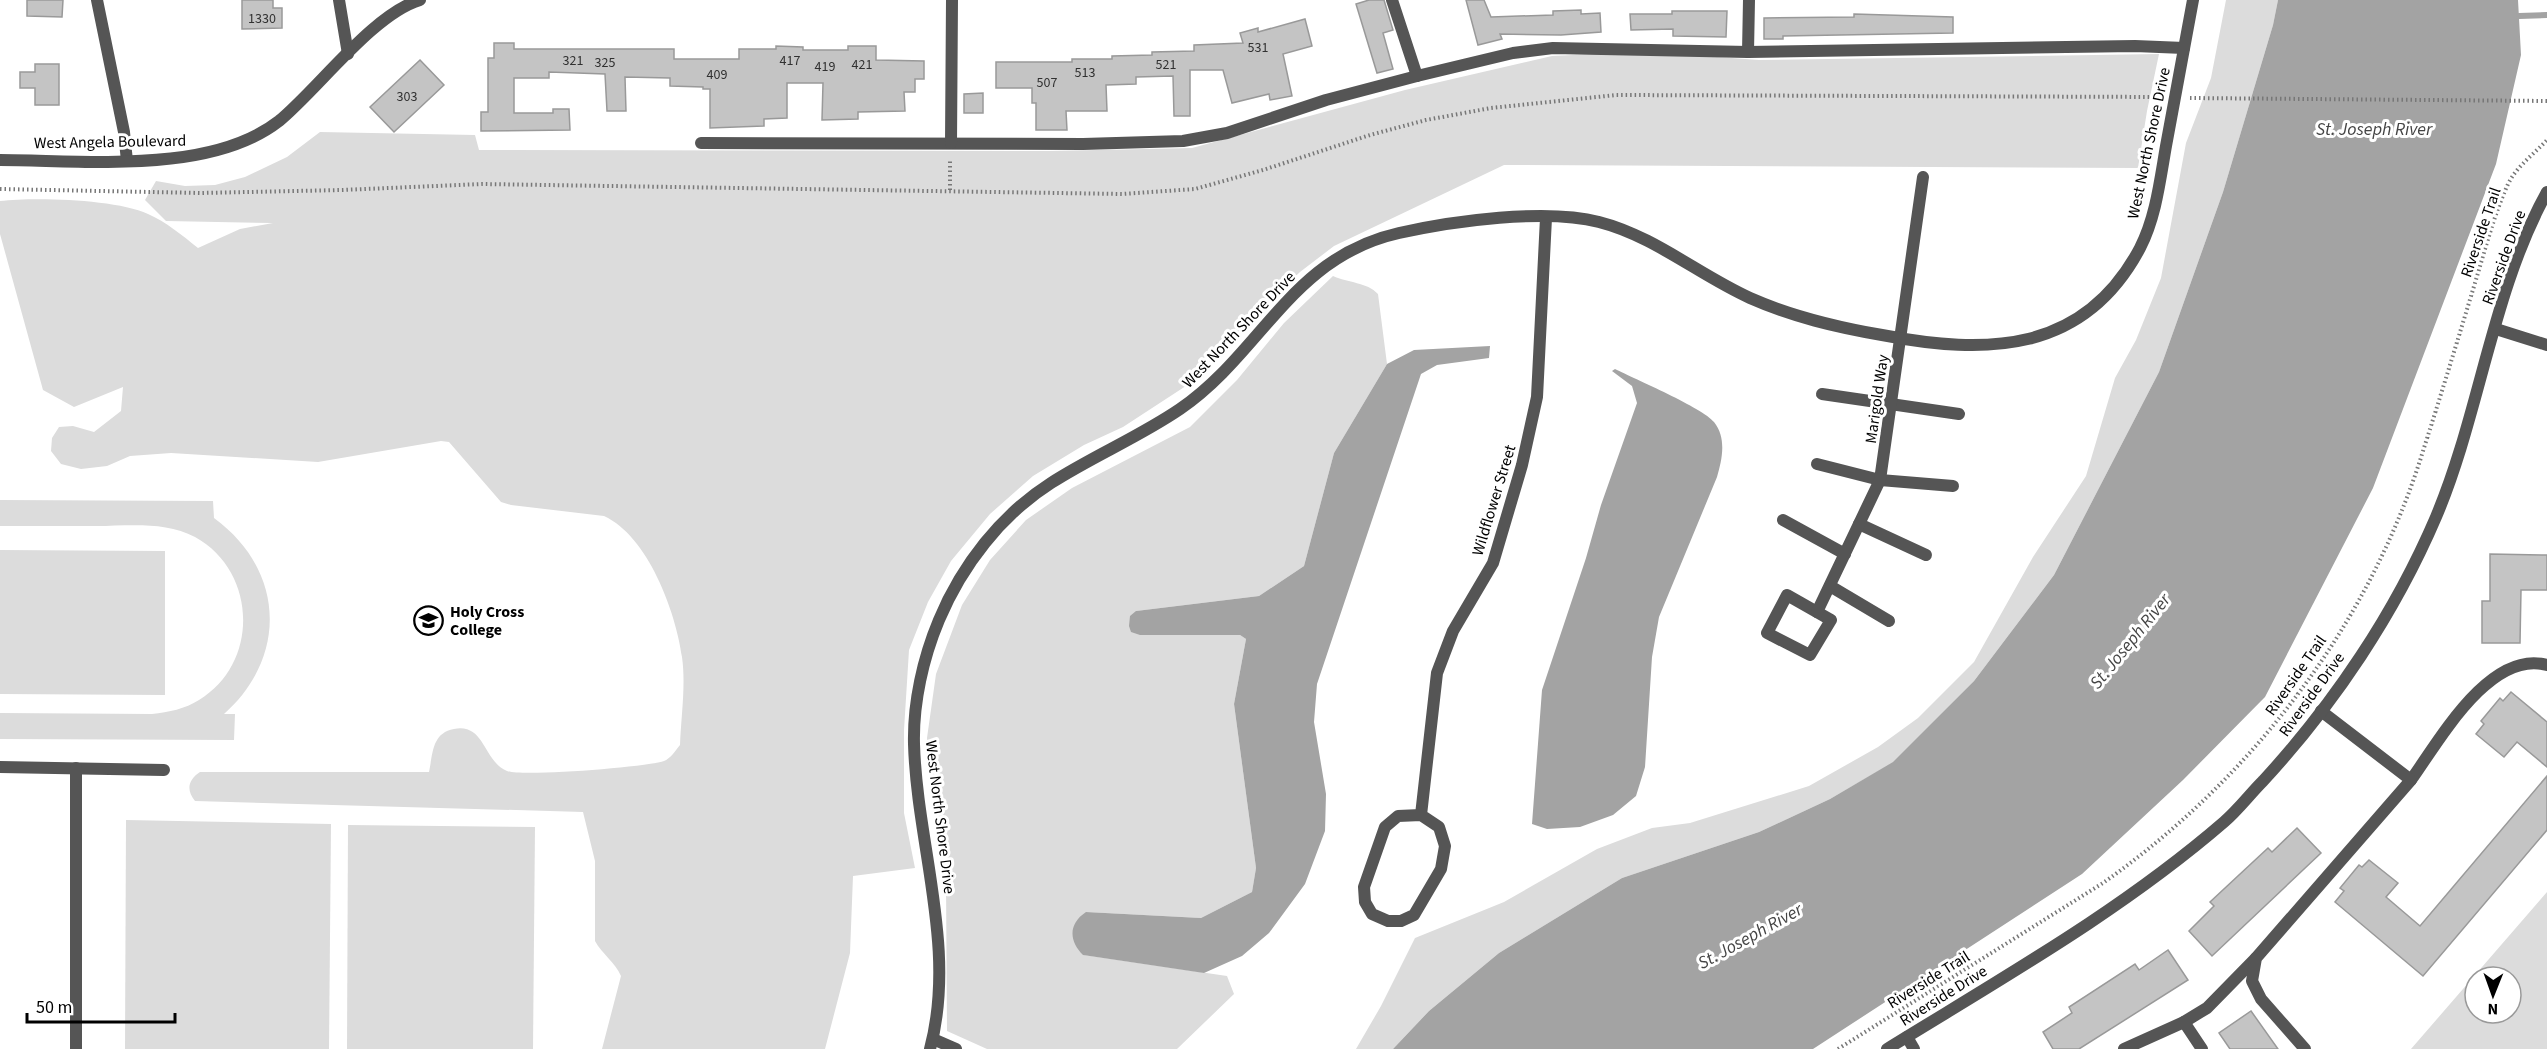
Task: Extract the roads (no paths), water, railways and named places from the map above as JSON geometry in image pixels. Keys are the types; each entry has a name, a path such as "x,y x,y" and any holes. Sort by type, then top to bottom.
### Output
{"street":[{"path":"98,0 128,160"},
{"path":"339,0 348,54"},
{"name":"West Angela Boulevard","path":"0,160 128,160 207,154 235,146 279,120 375,27 410,3 420,0"},
{"path":"951,143 952,0"},
{"path":"1392,0 1417,76"},
{"path":"1749,0 1749,52"},
{"name":"West North Shore Drive","path":"956,1049 932,1044 937,1018 939,942 914,742 916,711 920,679 936,630 954,590 975,555 1012,513 1037,493 1181,409 1203,391 1293,292 1333,261 1372,241 1398,234 1487,219 1576,218 1635,234 1704,275 1786,313 1831,326 1938,344 1984,346 2023,341 2062,328 2088,311 2112,291 2143,243 2155,208 2193,0"},
{"path":"701,143 1083,144 1183,141 1227,134 1326,100 1417,76 1513,53 1554,48 1749,52 2136,46 2184,48"},
{"name":"Marigold Way","path":"1817,612 1880,480 1923,177"},
{"name":"Riverside Drive","path":"1887,1049 2122,901 2179,858 2226,820 2290,750 2321,711 2410,573 2423,544 2454,468 2519,252 2535,213 2547,192"},
{"name":"Wildflower Street","path":"1421,815 1437,673 1453,631 1492,563 1522,465 1537,398 1546,218"},
{"path":"2496,329 2547,345"},
{"path":"1822,394 1959,414"},
{"path":"1817,464 1880,480 1953,486"},
{"path":"1783,520 1845,554"},
{"path":"1859,524 1926,555"},
{"path":"1830,586 1889,621"},
{"path":"1787,595 1817,612 1831,620 1810,655 1767,633 1787,595"},
{"path":"2124,1049 2184,1022 2207,1008 2256,958 2411,780 2479,689 2500,672 2537,662 2547,665"},
{"path":"2321,711 2411,780"},
{"path":"0,767 164,770"},
{"path":"75,768 76,1049"},
{"path":"1421,815 1439,827 1445,846 1441,869 1414,915 1401,921 1388,921 1372,914 1365,902 1364,887 1385,828 1398,816 1421,815"},
{"path":"2256,958 2252,981 2261,999 2305,1049"},
{"path":"2184,1022 2202,1049"},
{"path":"1907,1037 1914,1049"}],"water":[{"name":"St. Joseph River","path":"2278,0 2518,0 2521,55 2496,164 2373,488 2265,697 2183,780 2082,874 1813,1049 1393,1049 1429,1011 1499,953 1622,878 1759,832 1830,799 1893,762 1974,681 2054,575 2159,372 2223,192 2273,25"},
{"path":"1490,346 1489,358 1437,365 1421,374 1317,684 1314,722 1326,794 1325,831 1305,884 1269,933 1242,956 1204,973 1083,955 1075,944 1072,933 1076,922 1086,912 1201,918 1252,892 1256,868 1234,704 1246,639 1240,635 1140,635 1131,632 1130,616 1136,611 1259,596 1304,566 1334,453 1387,364 1414,350"},
{"path":"1615,369 1707,416 1714,422 1721,435 1722,456 1717,477 1659,617 1652,657 1645,767 1636,796 1613,815 1580,827 1547,829 1532,824 1542,690 1586,558 1601,505 1637,403 1632,386 1612,371"}],"waterway":[{"path":"2519,16 2547,15"}],"place":[{"name":"Holy Cross College","path":"429,620"}]}
